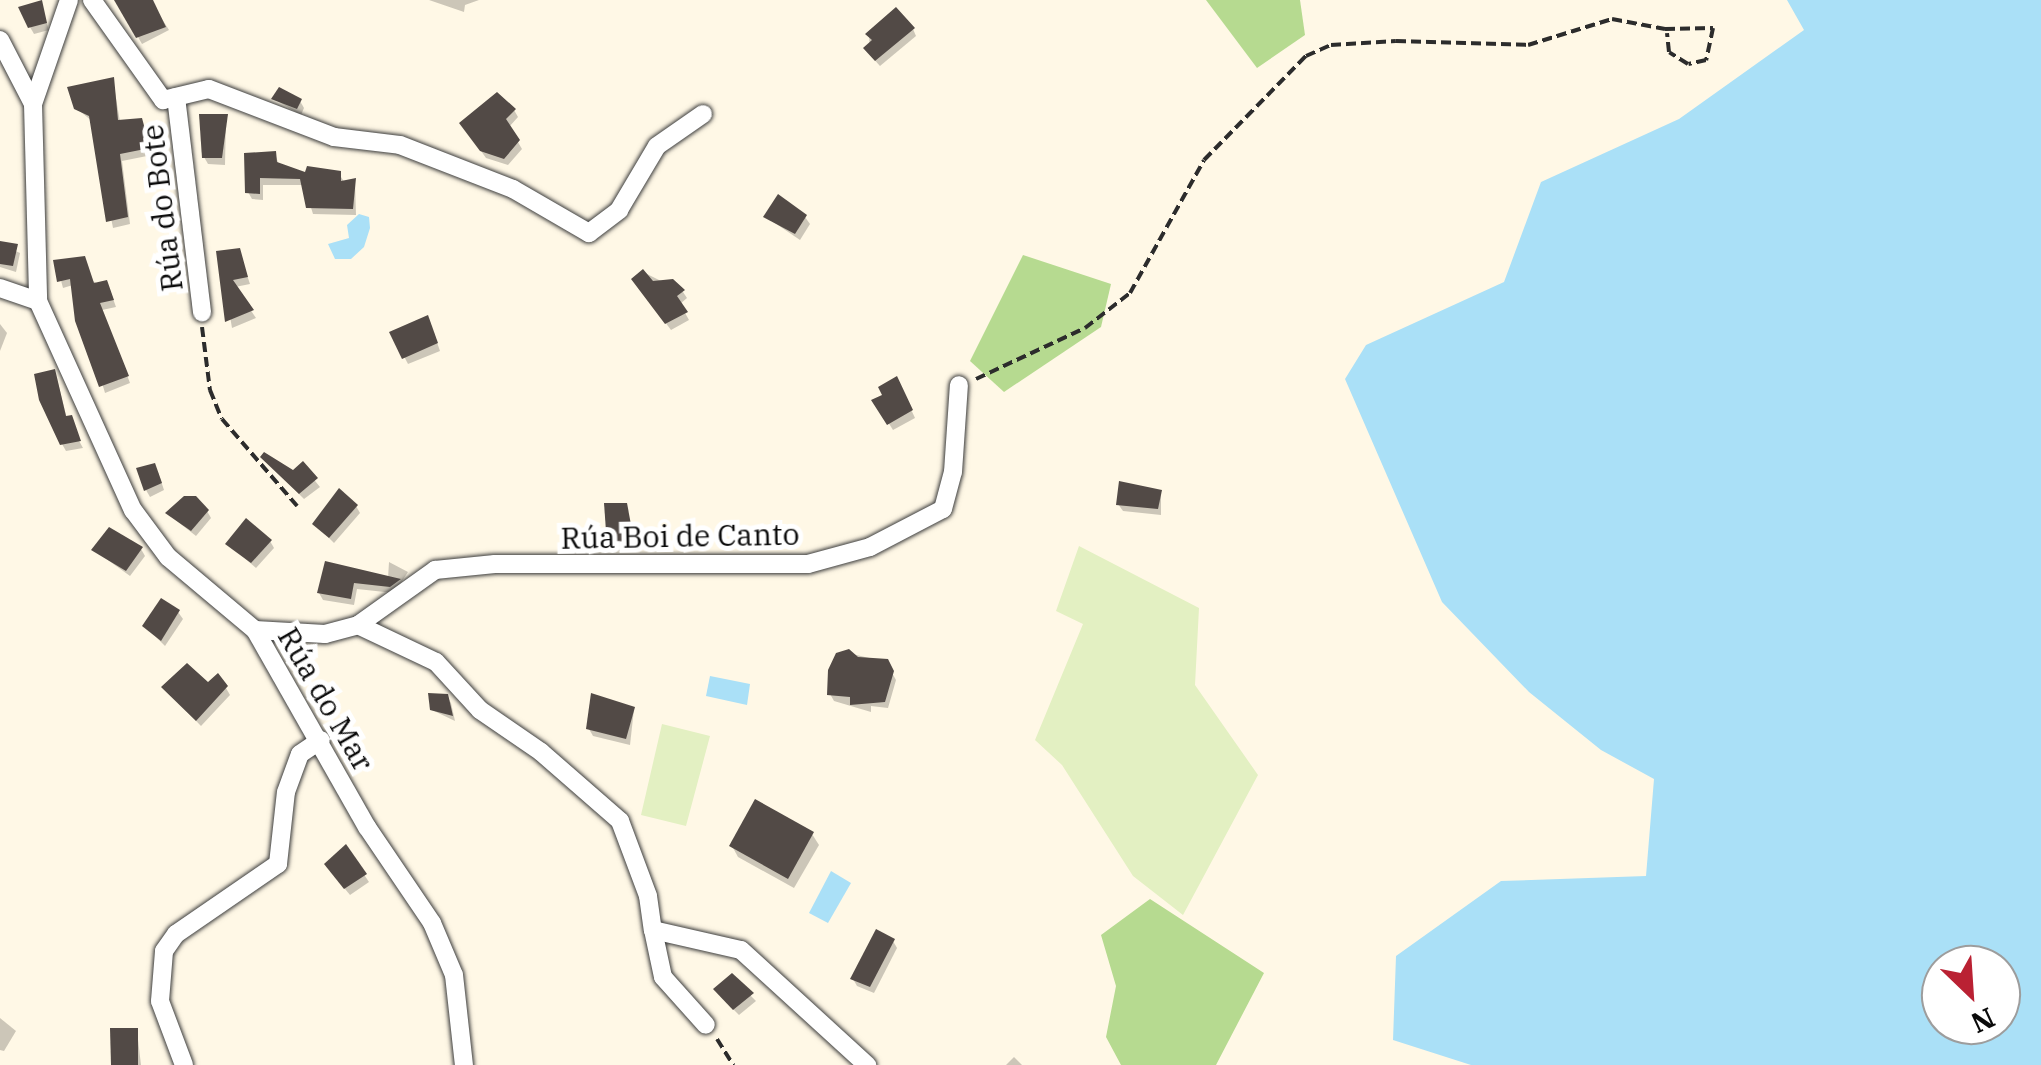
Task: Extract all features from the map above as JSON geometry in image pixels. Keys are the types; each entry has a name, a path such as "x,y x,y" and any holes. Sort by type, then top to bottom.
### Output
{"street":[{"name":"Rúa do Mar","path":"69,0 34,104 38,301 133,510 168,557 254,630 368,827 432,923 454,976 464,1065"},
{"path":"92,0 151,91 163,100 209,88 334,138 400,144 513,189 589,233 619,210 657,146 703,114"},
{"name":"Rúa do Mar","path":"0,40 34,104"},
{"name":"Rúa do Bote","path":"176,97 202,312"},
{"path":"0,288 38,301"},
{"name":"Rúa Boi de Canto","path":"358,625 435,570 494,564 808,564 870,547 943,509 953,472 959,384"},
{"path":"254,630 324,634 358,625 436,662 480,710 541,752 620,821 648,896 663,977 706,1025"},
{"path":"184,1065 160,1000 164,951 176,934 278,864 286,792 300,754 321,740"},
{"path":"653,930 741,950 866,1065"}],"path":[{"path":"959,384 1016,365 1085,328 1130,293 1204,160 1306,56 1332,45 1396,41 1528,45 1612,19 1665,29 1713,28 1706,60 1688,64 1668,52 1667,33"},
{"path":"202,312 204,361 222,420 298,506"},
{"path":"706,1025 732,1065"}],"green space":[{"path":"1206,0 1300,0 1305,35 1257,68"},
{"path":"1023,255 1111,284 1101,327 1004,392 970,361"},
{"path":"1079,546 1199,608 1195,685 1258,775 1183,915 1133,876 1062,765 1035,740 1083,624 1056,611"},
{"path":"662,724 710,736 686,826 641,815"},
{"path":"1150,899 1264,973 1216,1065 1121,1065 1106,1037 1116,986 1101,935"}],"water":[{"path":"1787,0 2041,0 2041,1065 1471,1065 1393,1040 1396,956 1501,881 1646,876 1654,779 1601,750 1529,692 1442,602 1345,379 1366,345 1504,282 1541,182 1679,119 1804,30"},
{"path":"359,214 369,217 364,247 351,259 335,259 328,244 349,238 347,225"},
{"path":"710,676 750,684 747,705 706,696"},
{"path":"831,871 851,883 828,923 809,913"}],"building":[{"path":"42,0 47,23 28,28 18,7"},
{"path":"114,0 153,0 166,27 136,38"},
{"path":"896,7 915,28 875,61 863,48 872,40 865,34"},
{"path":"114,77 118,120 142,118 150,148 120,154 128,217 106,222 89,116 74,109 67,87"},
{"path":"279,87 302,99 297,109 271,99"},
{"path":"497,92 516,109 506,119 520,140 504,159 480,151 459,123"},
{"path":"199,114 228,114 222,158 202,158"},
{"path":"276,151 277,162 305,172 307,166 341,171 341,181 356,178 353,209 306,208 300,179 260,178 260,194 245,193 244,153"},
{"path":"778,194 807,215 795,234 763,217"},
{"path":"0,241 18,244 13,266 0,264"},
{"path":"240,248 248,277 233,280 254,310 225,322 216,251"},
{"path":"85,256 94,283 107,280 114,300 100,303 129,376 99,387 75,321 70,279 57,282 53,260"},
{"path":"643,269 653,281 673,279 685,290 677,296 688,312 665,324 631,279"},
{"path":"428,315 438,343 402,359 389,332"},
{"path":"55,369 66,416 72,415 81,441 60,445 39,400 34,374"},
{"path":"897,376 913,410 887,425 871,400 882,395 878,387"},
{"path":"264,452 293,470 303,461 318,478 299,494 260,457"},
{"path":"155,463 162,483 144,491 136,468"},
{"path":"1119,481 1162,490 1158,509 1116,505"},
{"path":"339,488 358,505 329,538 312,524"},
{"path":"184,496 196,496 209,510 191,531 165,513"},
{"path":"604,503 627,503 634,541 607,545"},
{"path":"246,518 272,540 251,563 225,544"},
{"path":"109,527 143,547 126,571 91,550"},
{"path":"325,561 401,579 390,587 354,583 351,599 317,593"},
{"path":"161,598 180,610 161,641 142,626"},
{"path":"849,649 858,657 888,659 894,671 885,702 850,705 850,697 827,695 828,670 836,653"},
{"path":"187,663 208,682 218,673 228,686 196,721 161,687"},
{"path":"428,693 448,694 453,716 430,710"},
{"path":"591,693 635,707 626,739 586,729"},
{"path":"755,799 814,832 788,879 729,846"},
{"path":"346,844 367,874 344,889 324,864"},
{"path":"876,929 895,939 870,987 850,979"},
{"path":"732,973 754,993 733,1010 713,989"},
{"path":"110,1028 138,1028 138,1065 111,1065"}]}
